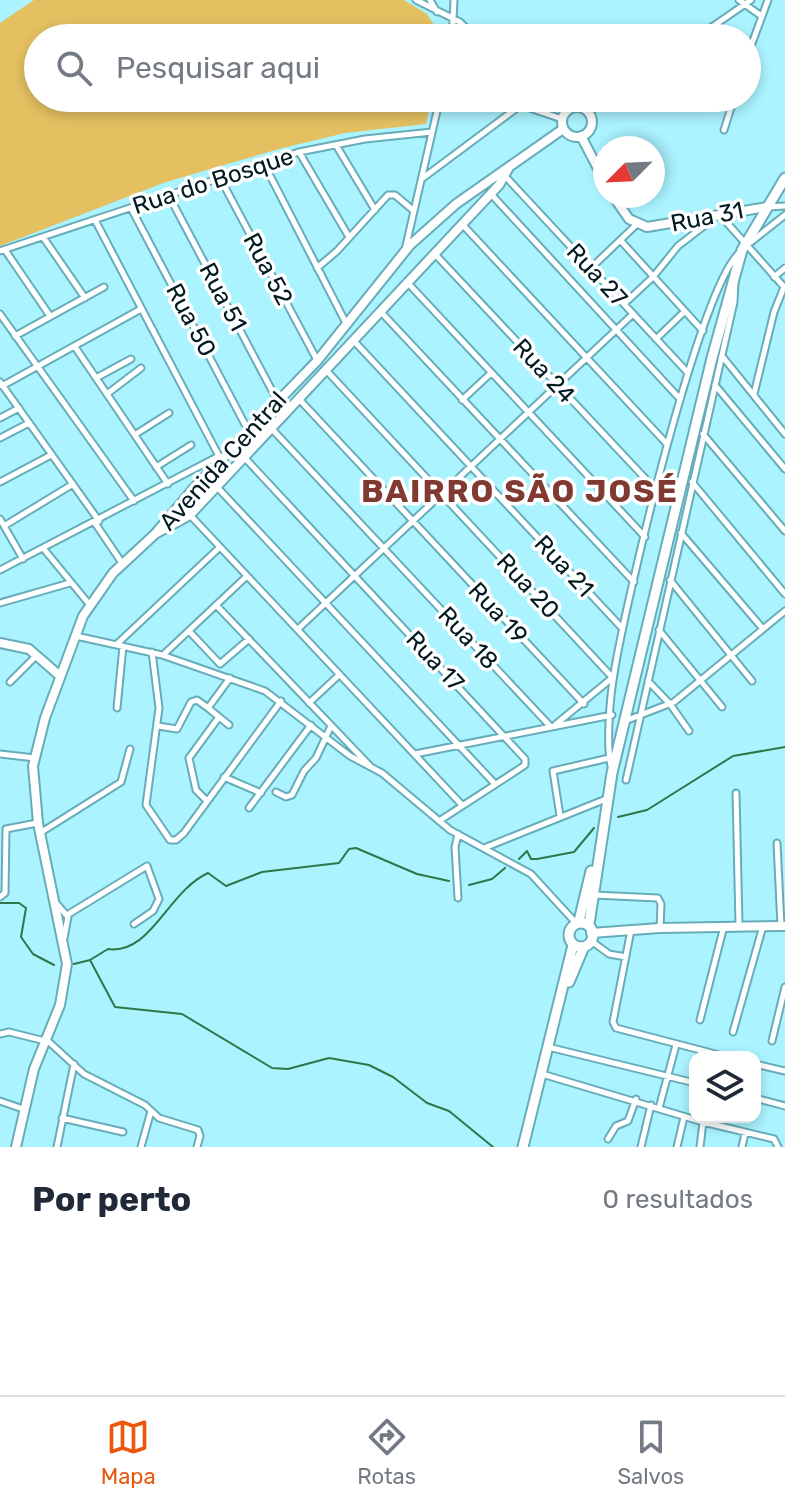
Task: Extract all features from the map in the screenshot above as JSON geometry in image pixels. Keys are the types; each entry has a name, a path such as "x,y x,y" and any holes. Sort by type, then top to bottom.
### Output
{"main road":[{"path":"523,1147 573,945 585,931 612,773 712,358 745,246 785,178"},
{"path":"558,1007 585,931 599,845"},
{"path":"573,945 570,935 585,931"}],"street":[{"path":"416,0 459,24"},
{"path":"430,0 437,13"},
{"path":"454,0 454,24"},
{"path":"714,24 741,3 751,0"},
{"path":"757,24 768,0"},
{"path":"741,3 760,15"},
{"path":"407,248 437,112"},
{"path":"422,179 512,112"},
{"path":"536,112 563,124 571,135 581,136"},
{"path":"563,124 566,112"},
{"path":"581,136 591,126 588,112"},
{"path":"724,130 730,112"},
{"name":"Avenida Central","path":"155,534 220,458 317,361 407,248 456,204 506,173 563,124"},
{"name":"Rua do Bosque","path":"2,250 299,152 432,132"},
{"path":"581,136 593,159"},
{"path":"336,145 375,210"},
{"path":"299,152 349,237"},
{"path":"263,162 347,326"},
{"name":"Avenida Central","path":"155,534 190,515 433,252 491,194 506,173"},
{"name":"Rua 27","path":"506,173 688,373"},
{"name":"Rua 52","path":"219,176 317,361"},
{"name":"Rua 51","path":"168,194 277,400"},
{"path":"317,268 392,194 415,212"},
{"path":"491,194 680,399"},
{"path":"612,773 609,758 613,677 667,444 688,373 727,265 785,214 784,206 767,207"},
{"name":"Rua 31","path":"623,208 636,225 651,227 767,207"},
{"name":"Rua 50","path":"131,208 249,432"},
{"path":"624,304 653,277 678,246 722,213 745,246 785,287 777,302 754,394"},
{"path":"0,570 220,458 95,220"},
{"path":"461,223 667,444"},
{"path":"591,268 636,225"},
{"path":"43,237 85,298"},
{"path":"621,241 703,331"},
{"path":"2,250 50,316"},
{"name":"Rua 24","path":"433,252 656,490"},
{"path":"774,277 785,268"},
{"path":"383,277 394,294"},
{"path":"406,281 645,537"},
{"path":"626,780 722,355 735,281"},
{"path":"377,286 394,294"},
{"path":"15,336 104,287"},
{"path":"122,563 73,484 1,385 141,309"},
{"path":"379,310 634,583"},
{"path":"656,339 685,311"},
{"path":"0,314 134,501"},
{"path":"298,629 633,314"},
{"name":"Rua 21","path":"353,340 623,629"},
{"path":"75,347 168,484"},
{"path":"722,355 785,433"},
{"path":"96,378 131,359"},
{"path":"107,394 141,368"},
{"name":"Rua 20","path":"325,369 613,677"},
{"path":"462,400 491,373"},
{"path":"715,385 785,469"},
{"name":"Rua 19","path":"298,398 584,704"},
{"path":"0,418 19,408"},
{"path":"136,434 169,413"},
{"path":"0,438 29,423"},
{"name":"Rua 18","path":"270,428 551,727"},
{"path":"703,434 785,531"},
{"path":"156,467 191,445"},
{"path":"0,482 51,455"},
{"name":"Rua 17","path":"244,457 515,747 526,763 495,784"},
{"path":"692,482 785,594"},
{"path":"4,526 73,484"},
{"path":"216,487 495,784 439,821"},
{"path":"194,488 205,499"},
{"path":"190,515 462,805"},
{"path":"0,519 23,559"},
{"path":"681,533 763,629"},
{"path":"16,1147 23,1109 60,1005 67,964 39,828 35,758 60,676 89,604 122,563 155,534"},
{"path":"117,708 120,645 220,547"},
{"path":"43,548 89,604"},
{"path":"162,655 247,576"},
{"path":"670,580 752,681"},
{"path":"0,603 70,583"},
{"path":"216,605 370,766"},
{"path":"625,722 641,712 670,704 785,611"},
{"path":"659,630 722,707"},
{"path":"189,631 220,664 249,639"},
{"path":"75,636 162,655 230,678 281,701 324,736 382,773 439,821 531,874 601,950 626,957"},
{"path":"0,643 25,647 60,676"},
{"path":"152,652 158,693 158,726 146,805 170,840 176,840 281,701"},
{"path":"10,682 37,655"},
{"path":"309,703 339,675"},
{"path":"551,727 584,704 613,677"},
{"path":"208,708 230,678"},
{"path":"648,681 670,704 689,731"},
{"path":"158,726 178,729 194,700 229,725"},
{"path":"414,754 612,715"},
{"path":"207,801 196,790 189,758 219,717"},
{"path":"249,808 311,725"},
{"path":"276,792 286,797 292,795 304,771 316,758 331,726"},
{"path":"0,897 7,887 6,829 39,828 117,786 125,776 130,749"},
{"path":"0,754 35,758"},
{"path":"560,816 553,771 609,758"},
{"path":"224,777 261,793"},
{"path":"736,793 739,925"},
{"path":"484,848 607,799"},
{"path":"458,834 455,847 458,898"},
{"path":"585,931 783,926 777,843"},
{"path":"67,915 147,866 159,899 153,911 134,924"},
{"path":"593,895 658,898 661,904 660,928"},
{"path":"56,903 67,915 64,939"},
{"path":"700,1020 724,926"},
{"path":"733,1032 763,926"},
{"path":"631,929 613,1022 619,1030 702,1051"},
{"path":"772,1041 785,987"},
{"path":"0,1034 9,1032 45,1041 84,1074 151,1110 159,1118 200,1133 197,1147"},
{"path":"659,1108 676,1045"},
{"path":"547,1046 689,1082"},
{"path":"57,1147 74,1064"},
{"path":"761,1065 785,1071"},
{"path":"541,1073 636,1099 689,1118"},
{"path":"608,1139 616,1126 628,1121 636,1099"},
{"path":"761,1100 785,1106"},
{"path":"0,1101 23,1109"},
{"path":"641,1147 651,1105"},
{"path":"141,1147 151,1110"},
{"path":"677,1147 684,1117"},
{"path":"61,1118 123,1132"},
{"path":"700,1147 703,1123"},
{"path":"707,1123 778,1144"},
{"path":"742,1147 745,1133"}],"shaded area":[{"path":"34,0 404,0 427,14 434,24 24,24 24,112 428,112 426,124 345,133 279,149 166,182 0,246 0,23"}],"waterway":[{"path":"618,817 647,810 733,756 785,747"},
{"path":"519,859 527,851 531,859 574,852 594,828"},
{"path":"74,964 90,960 108,949 123,948 136,942 148,933 181,894 208,873 226,886 262,872 339,863 349,849 356,848 417,874 449,881"},
{"path":"469,885 492,879 505,868"},
{"path":"0,903 19,903 26,908 21,937 33,954 54,965"},
{"path":"90,960 115,1007 182,1014 272,1068 288,1069 329,1058 369,1065 393,1077 427,1103 449,1111 493,1147"}],"district":[{"name":"BAIRRO SÃO JOSÉ","path":"520,491"}]}
